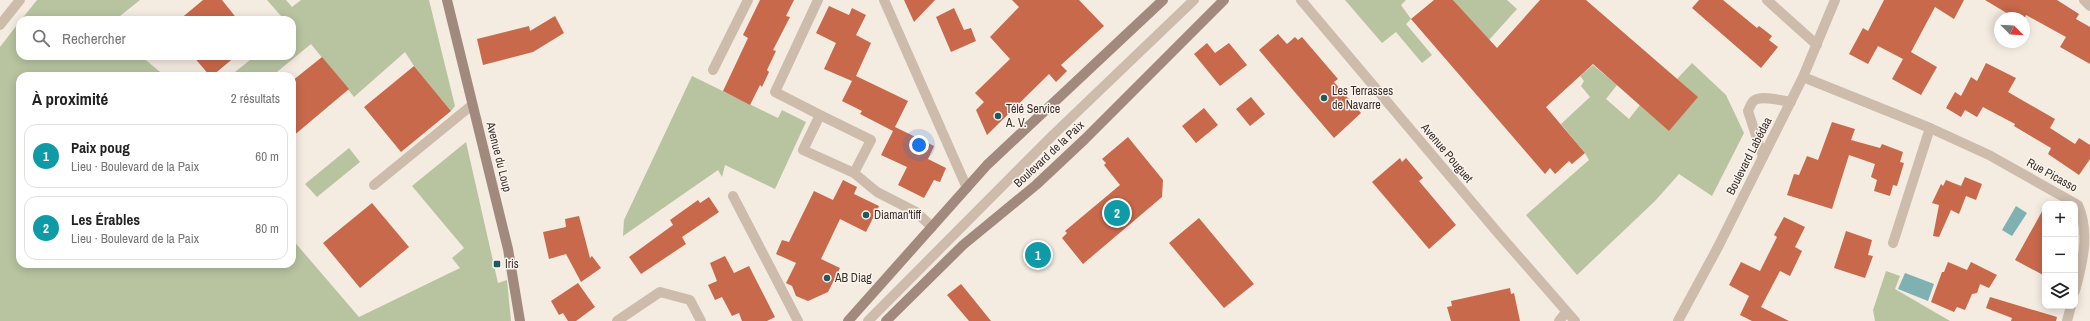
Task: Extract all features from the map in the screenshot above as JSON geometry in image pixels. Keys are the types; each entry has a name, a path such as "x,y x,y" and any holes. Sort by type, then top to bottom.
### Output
{"main road":[{"name":"Avenue du Loup","path":"447,0 508,249 520,321"},
{"path":"848,321 987,165 1163,0"},
{"name":"Boulevard de la Paix","path":"886,321 963,245 1036,185 1224,0"}],"street":[{"path":"0,25 20,0"},
{"path":"713,70 748,0"},
{"path":"818,0 775,92 871,140 854,174"},
{"path":"884,0 967,188"},
{"path":"868,321 1053,135 1194,0"},
{"name":"Avenue Pouguet","path":"1302,0 1575,321"},
{"path":"1767,0 1816,45"},
{"name":"Boulevard Labédaa","path":"1678,321 1791,102 1835,0"},
{"path":"2084,0 2090,6"},
{"name":"Rue Picasso","path":"1803,77 1930,128 1989,155 2078,204 2084,212 2090,232 2089,242 2078,280"},
{"path":"1763,157 1748,111 1751,104 1754,100 1760,98 1791,102"},
{"path":"374,185 472,105"},
{"path":"820,115 803,150 854,174 877,192 916,212 932,227"},
{"path":"1893,243 1930,128"},
{"path":"733,196 798,321"},
{"path":"617,321 660,292 690,300 702,321"},
{"path":"2067,321 2070,309"},
{"path":"1559,321 1566,312"}],"green space":[{"path":"37,0 140,0 120,16 24,16"},
{"path":"267,0 286,0 292,7 301,0 429,0 455,106 451,111 414,66 405,52 354,97 311,44 296,56 296,16 281,16"},
{"path":"1345,0 1406,0 1401,5 1411,19 1406,24 1432,55 1422,63 1396,32 1382,43"},
{"path":"1453,0 1507,0 1517,9 1489,40"},
{"path":"16,26 16,60 146,60 160,72 16,72 16,268 296,268 296,244 359,317 460,268 452,258 464,248 412,186 466,142 498,283 507,280 511,321 0,321 0,47"},
{"path":"250,60 292,60 277,72 235,72"},
{"path":"1692,63 1726,95 1744,133 1712,196 1679,174 1655,201 1577,275 1526,215 1589,160 1561,124 1590,97 1581,86 1584,81 1580,76 1593,65 1617,85 1606,99 1629,119 1640,105 1697,97 1677,79"},
{"path":"692,76 778,118 782,110 806,122 775,189 725,165 722,177 718,170 623,236 624,220"},
{"path":"349,148 360,162 317,197 305,184"},
{"path":"1886,271 1900,276 1895,289 1950,321 1875,321 1873,310"}],"water":[{"path":"2016,206 2027,213 2012,236 2002,230"},
{"path":"1905,273 1934,284 1928,301 1898,289"}],"building":[{"path":"203,0 222,0 235,16 184,16"},
{"path":"760,0 794,0 786,16 790,17 773,50 776,51 767,70 769,72 762,87 760,85 750,105 723,91 748,38 743,35"},
{"path":"904,0 935,0 914,22"},
{"path":"1012,0 1079,0 1104,26 1061,65 1067,71 1056,82 1049,74 987,135 976,110 984,102 975,93 1010,59 990,37 1019,7"},
{"path":"1434,0 1453,0 1497,48 1540,0 1586,0 1698,97 1669,131 1593,64 1546,107 1585,153 1572,164 1569,161 1555,174 1550,168 1545,174 1411,19"},
{"path":"1699,0 1723,0 1757,28 1759,26 1772,36 1769,40 1778,47 1761,68 1692,8"},
{"path":"1884,0 1964,0 1954,19 1935,7 1911,52 1937,67 1921,95 1892,79 1903,59 1878,46 1868,64 1849,54 1863,28 1868,31"},
{"path":"1985,0 2057,0 2079,14 2076,19 2090,27 2090,64 2060,47 2066,37 2030,17 2030,12 2005,12"},
{"path":"829,6 849,15 852,8 866,15 856,35 871,43 856,76 908,101 893,131 860,114 862,111 842,101 852,81 824,69 836,43 816,33"},
{"path":"954,8 964,30 971,28 976,41 951,52 936,17"},
{"path":"555,16 564,33 533,52 483,65 477,39 529,26 530,31"},
{"name":"Les Terrasses de Navarre","path":"1278,34 1287,44 1295,37 1298,40 1302,37 1338,79 1334,82 1361,113 1334,138 1259,50"},
{"path":"1207,43 1215,53 1229,43 1247,65 1220,86 1194,54"},
{"path":"322,57 349,89 296,134 296,78"},
{"path":"196,60 231,60 217,72 207,72"},
{"path":"1986,63 2016,78 2008,92 2055,119 2050,128 2075,144 2079,138 2090,145 2090,159 2079,175 2048,154 2051,148 2014,126 2015,124 1983,107 1977,117 1965,110 1961,117 1946,108 1955,92 1961,96 1971,77 1977,81"},
{"path":"414,66 451,111 401,152 364,107"},
{"path":"1251,97 1265,114 1250,126 1236,109"},
{"path":"1204,108 1218,125 1196,143 1182,126"},
{"path":"1832,122 1855,129 1851,140 1880,148 1882,144 1903,152 1900,162 1904,163 1897,186 1893,185 1890,196 1874,191 1877,180 1871,177 1875,164 1849,155 1832,209 1787,195 1794,174 1799,175 1807,156 1818,160"},
{"path":"895,127 934,146 928,159 946,168 940,182 934,180 924,198 898,185 907,167 881,155"},
{"path":"1128,137 1163,180 1162,197 1083,264 1062,238 1067,233 1065,231 1120,185 1104,165 1106,163 1102,159"},
{"path":"1400,158 1402,162 1406,158 1423,178 1419,181 1456,225 1429,249 1372,182"},
{"path":"1965,177 1982,184 1976,200 1966,196 1959,214 1951,210 1939,237 1933,236 1939,205 1932,203 1941,184 1943,186 1946,180 1961,186"},
{"path":"843,180 857,187 854,194 879,206 866,232 840,219 821,259 840,268 828,292 808,301 796,296 792,286 786,283 796,263 776,254 782,240 789,242 814,191 833,200"},
{"path":"709,197 719,212 682,237 686,244 641,274 629,257 673,225 670,220 698,200 700,203"},
{"path":"372,203 409,247 360,288 323,243"},
{"path":"2042,211 2042,274 2015,260"},
{"path":"579,216 590,258 592,256 601,268 581,282 566,254 549,259 543,232 566,227 565,219"},
{"path":"1784,217 1805,227 1795,247 1802,251 1790,276 1780,271 1761,307 1789,321 1752,321 1740,315 1749,296 1729,285 1741,262 1760,271 1777,237 1774,235"},
{"path":"1199,218 1254,284 1224,308 1169,243"},
{"path":"1846,231 1872,240 1868,255 1873,256 1865,278 1834,268"},
{"path":"725,256 734,273 749,266 775,317 767,321 742,321 739,313 732,316 722,297 715,300 708,285 717,281 710,263"},
{"path":"1948,262 1967,270 1971,262 1997,275 1989,288 1980,284 1977,293 1972,294 1965,310 1957,307 1954,312 1931,302 1942,272 1944,272"},
{"path":"578,283 595,307 576,321 568,321 563,313 559,315 551,301"},
{"path":"961,284 991,321 969,321 947,295"},
{"path":"1510,288 1511,294 1514,293 1520,321 1451,321 1447,307 1452,306 1451,301"},
{"path":"1990,297 2057,317 2056,321 2011,321 2012,318 1986,308"}],"place":[{"name":"Les Terrasses de Navarre","path":"1324,98"},
{"name":"Télé Service A. V.","path":"998,116"},
{"name":"Les Érables","path":"1117,213"},
{"name":"Diaman'tiff","path":"866,215"},
{"name":"Paix poug","path":"1038,255"},
{"name":"Iris","path":"497,264"},
{"name":"AB Diag","path":"827,278"}]}
